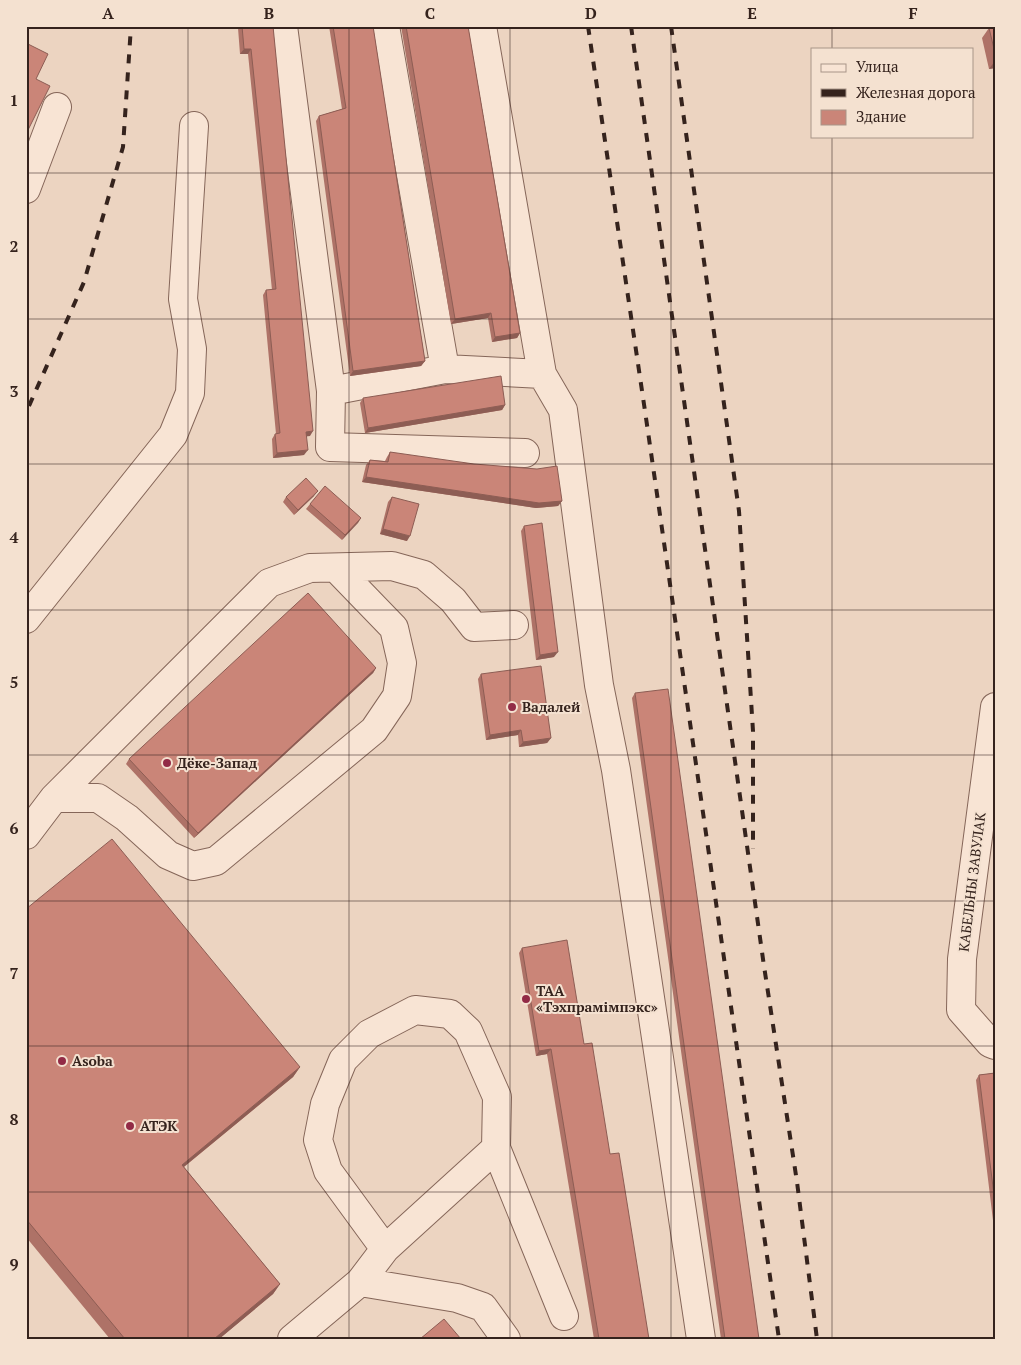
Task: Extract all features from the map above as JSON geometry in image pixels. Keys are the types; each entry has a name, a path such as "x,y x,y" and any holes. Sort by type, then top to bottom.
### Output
{"street":[{"path":"283,26 331,391 330,447 524,453"},
{"path":"385,26 445,369"},
{"path":"482,26 542,374 563,410 599,685 616,770 701,1339"},
{"path":"26,189 57,106"},
{"path":"26,619 173,435 190,392 192,349 183,299 194,126"},
{"path":"331,391 445,369 542,374"},
{"path":"26,835 54,798 269,583 310,568 392,566 424,575 453,600 474,627 514,625"},
{"path":"54,798 98,798 127,818 168,855 193,866 216,861 374,730 397,696 402,663 394,628 336,568"},
{"name":"КАБЕЛЬНЫ ЗАВУЛАК","path":"995,706 962,959 961,1010 990,1043 995,1045"},
{"path":"385,1249 328,1171 318,1140 325,1104 343,1060 369,1034 415,1010 450,1014 468,1031 497,1097 496,1148 564,1316"},
{"path":"292,1339 360,1282 385,1249 496,1148"},
{"path":"360,1282 457,1298 483,1307 506,1339"}],"building":[{"path":"242,26 273,26 313,431 306,432 308,450 277,453 275,434 280,433 266,290 276,289 251,49 244,49"},
{"path":"333,26 373,26 425,361 353,371 319,116 346,108"},
{"path":"406,26 468,26 520,333 495,337 491,313 455,319"},
{"path":"995,27 995,53 989,28"},
{"path":"26,43 48,54 36,79 50,86 26,134"},
{"path":"501,376 505,405 368,428 363,398"},
{"path":"390,452 474,464 537,469 557,466 562,501 539,503 366,477 370,460 388,462"},
{"path":"306,478 318,491 298,510 286,497"},
{"path":"325,486 361,518 345,535 310,504"},
{"path":"392,497 419,504 410,536 383,529"},
{"path":"542,523 558,652 540,655 524,526"},
{"path":"308,593 376,668 198,833 129,759"},
{"name":"Вадалей","path":"541,666 551,738 523,742 521,730 490,735 481,674"},
{"path":"668,689 759,1339 725,1339 635,693"},
{"name":"АТЭК","path":"112,839 300,1067 182,1165 280,1284 214,1339 125,1339 26,1219 26,909"},
{"path":"567,940 584,1044 592,1043 610,1154 619,1153 649,1339 599,1339 551,1049 539,1051 522,948"},
{"path":"995,1073 995,1203 979,1075"},
{"path":"444,1319 461,1339 420,1339"}],"railway":[{"path":"29,406 84,282 123,147 131,26"},
{"path":"588,26 779,1339"},
{"path":"631,26 764,966 797,1182 817,1339"},
{"path":"671,26 739,511 753,731 753,849"}],"place":[{"name":"Вадалей","path":"512,707"},
{"name":"Дёке-Запад","path":"167,763"},
{"name":"ТАА «Тэхпрамімпэкс»","path":"526,999"},
{"name":"Asoba","path":"62,1061"},
{"name":"АТЭК","path":"130,1126"}]}
